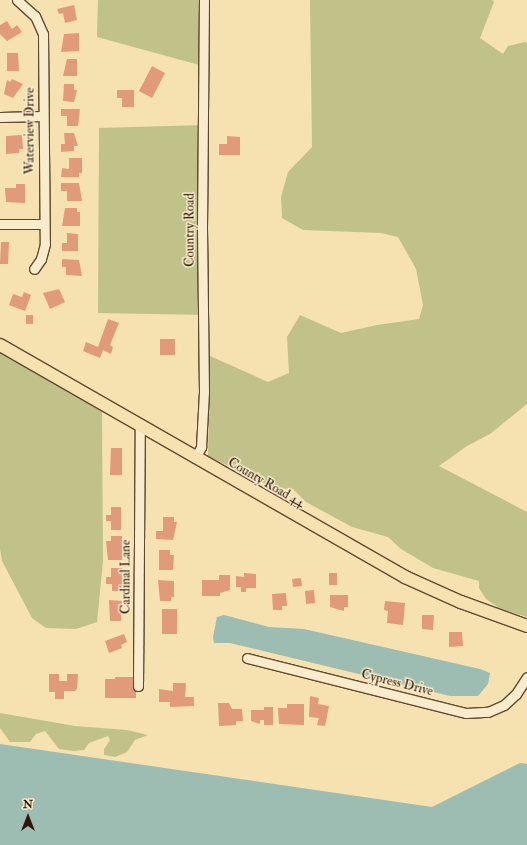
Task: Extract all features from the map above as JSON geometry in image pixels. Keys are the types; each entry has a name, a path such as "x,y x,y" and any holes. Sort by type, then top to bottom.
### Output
{"main road":[{"name":"County Road 44","path":"0,345 405,577 461,602 527,626"}],"street":[{"name":"Waterview Drive","path":"17,0 36,16 43,34 44,252 34,269"},
{"name":"Country Road","path":"195,458 201,447 204,392 202,235 204,0"},
{"path":"0,117 43,116"},
{"path":"0,224 44,224"},
{"name":"Cardinal Lane","path":"138,686 140,426"},
{"name":"Cypress Drive","path":"247,658 466,713 488,712 504,705 516,694 527,677"}],"green space":[{"path":"98,0 203,0 203,66 97,37"},
{"path":"310,0 492,0 494,2 480,38 503,54 508,46 525,42 527,44 527,404 490,434 467,446 439,466 527,512 527,617 499,608 486,599 479,588 479,581 433,568 401,549 388,537 352,527 306,502 293,489 274,488 208,456 210,356 268,382 289,373 287,337 300,315 341,333 377,325 419,319 423,305 416,269 398,237 381,233 303,230 282,218 281,197 288,172 312,147"},
{"path":"203,125 207,315 98,313 99,128"},
{"path":"0,351 102,410 103,561 97,622 76,629 46,628 32,618 2,561 0,549"},
{"path":"0,713 75,726 127,730 148,735 135,740 127,752 115,757 104,755 104,749 110,740 108,736 89,743 84,750 74,751 59,749 45,731 36,734 30,742 10,742 0,728"}],"water":[{"path":"224,615 269,627 304,629 480,669 490,673 488,684 478,696 450,696 230,643 214,643 213,637 217,617"},
{"path":"0,744 432,807 520,763 527,764 527,845 0,845"}],"building":[{"path":"74,5 77,20 65,23 63,13 59,14 57,9"},
{"path":"7,21 12,29 17,25 22,32 7,41 0,34 0,25"},
{"path":"79,33 79,51 61,52 64,34"},
{"path":"7,53 18,53 19,71 7,71"},
{"path":"67,59 77,59 77,76 63,76"},
{"path":"152,66 165,73 152,98 139,91"},
{"path":"12,79 23,84 13,98 4,94 7,80 10,82"},
{"path":"64,84 74,84 74,90 77,90 74,102 63,101"},
{"path":"117,90 134,90 134,107 122,107 122,98 117,98"},
{"path":"61,109 80,109 78,126 67,126 67,116 61,116"},
{"path":"64,133 74,133 78,146 74,146 74,151 61,152 61,144 65,144"},
{"path":"22,135 23,149 19,149 19,153 6,154 6,136"},
{"path":"227,136 240,137 240,155 219,155 219,144 227,144"},
{"path":"69,158 82,158 82,173 79,173 79,177 61,177 62,168 69,169"},
{"path":"61,183 79,183 82,201 67,201 67,191 61,191"},
{"path":"16,184 25,184 25,203 6,202 5,188 16,188"},
{"path":"65,208 77,208 77,212 80,212 80,226 62,226"},
{"path":"67,233 78,234 78,251 62,251 62,243 67,243"},
{"path":"1,242 9,242 8,264 0,264"},
{"path":"62,259 79,260 82,276 66,275 66,267 62,267"},
{"path":"59,289 65,302 50,309 43,293"},
{"path":"24,292 31,295 25,311 9,305 13,294 22,297"},
{"path":"26,315 33,315 33,324 26,324"},
{"path":"108,319 119,323 110,345 113,347 111,354 103,350 100,358 83,351 86,342 98,347"},
{"path":"160,339 175,339 175,355 160,355"},
{"path":"111,448 122,448 122,475 110,475"},
{"path":"111,507 121,507 121,530 111,530 111,521 106,521 106,515 111,515"},
{"path":"163,517 174,517 174,522 177,522 173,540 156,539 156,531 163,531"},
{"path":"111,536 122,536 122,560 108,560 106,541 111,541"},
{"path":"159,550 170,550 170,555 174,555 173,570 159,570"},
{"path":"111,568 122,568 123,591 112,591 112,584 106,584 106,577 111,577"},
{"path":"244,573 256,574 256,588 246,588 246,592 241,592 241,587 236,587 236,576 244,577"},
{"path":"329,573 337,573 337,585 329,585"},
{"path":"219,575 230,575 230,590 220,593 220,596 202,596 202,580 219,580"},
{"path":"301,578 302,586 293,587 292,579"},
{"path":"158,580 174,581 174,597 171,597 171,601 160,601"},
{"path":"314,590 315,603 306,604 305,591"},
{"path":"286,593 287,606 282,606 282,610 273,610 272,594"},
{"path":"330,595 348,595 348,607 344,607 344,611 330,607"},
{"path":"109,600 122,601 121,621 110,621"},
{"path":"385,601 405,603 403,625 387,623 388,611 384,610"},
{"path":"162,609 177,609 177,634 162,634"},
{"path":"422,615 434,615 433,630 422,629"},
{"path":"449,632 462,632 463,646 449,647"},
{"path":"124,634 127,642 121,645 122,648 109,653 105,641"},
{"path":"49,674 59,674 59,681 67,681 67,674 78,674 77,689 75,691 64,691 64,699 55,699 55,692 49,692"},
{"path":"115,677 136,677 136,698 105,698 105,679 115,679"},
{"path":"173,683 186,683 185,697 194,697 194,706 170,707 170,702 159,702 159,689 173,691"},
{"path":"310,696 319,698 318,704 329,706 325,726 317,725 319,718 309,717"},
{"path":"218,703 229,703 232,709 242,709 243,721 236,721 236,725 219,726"},
{"path":"287,704 304,704 304,725 279,724 278,708 287,708"},
{"path":"264,707 273,707 273,725 264,725 264,720 260,720 260,724 251,721 251,710 264,710"}]}
